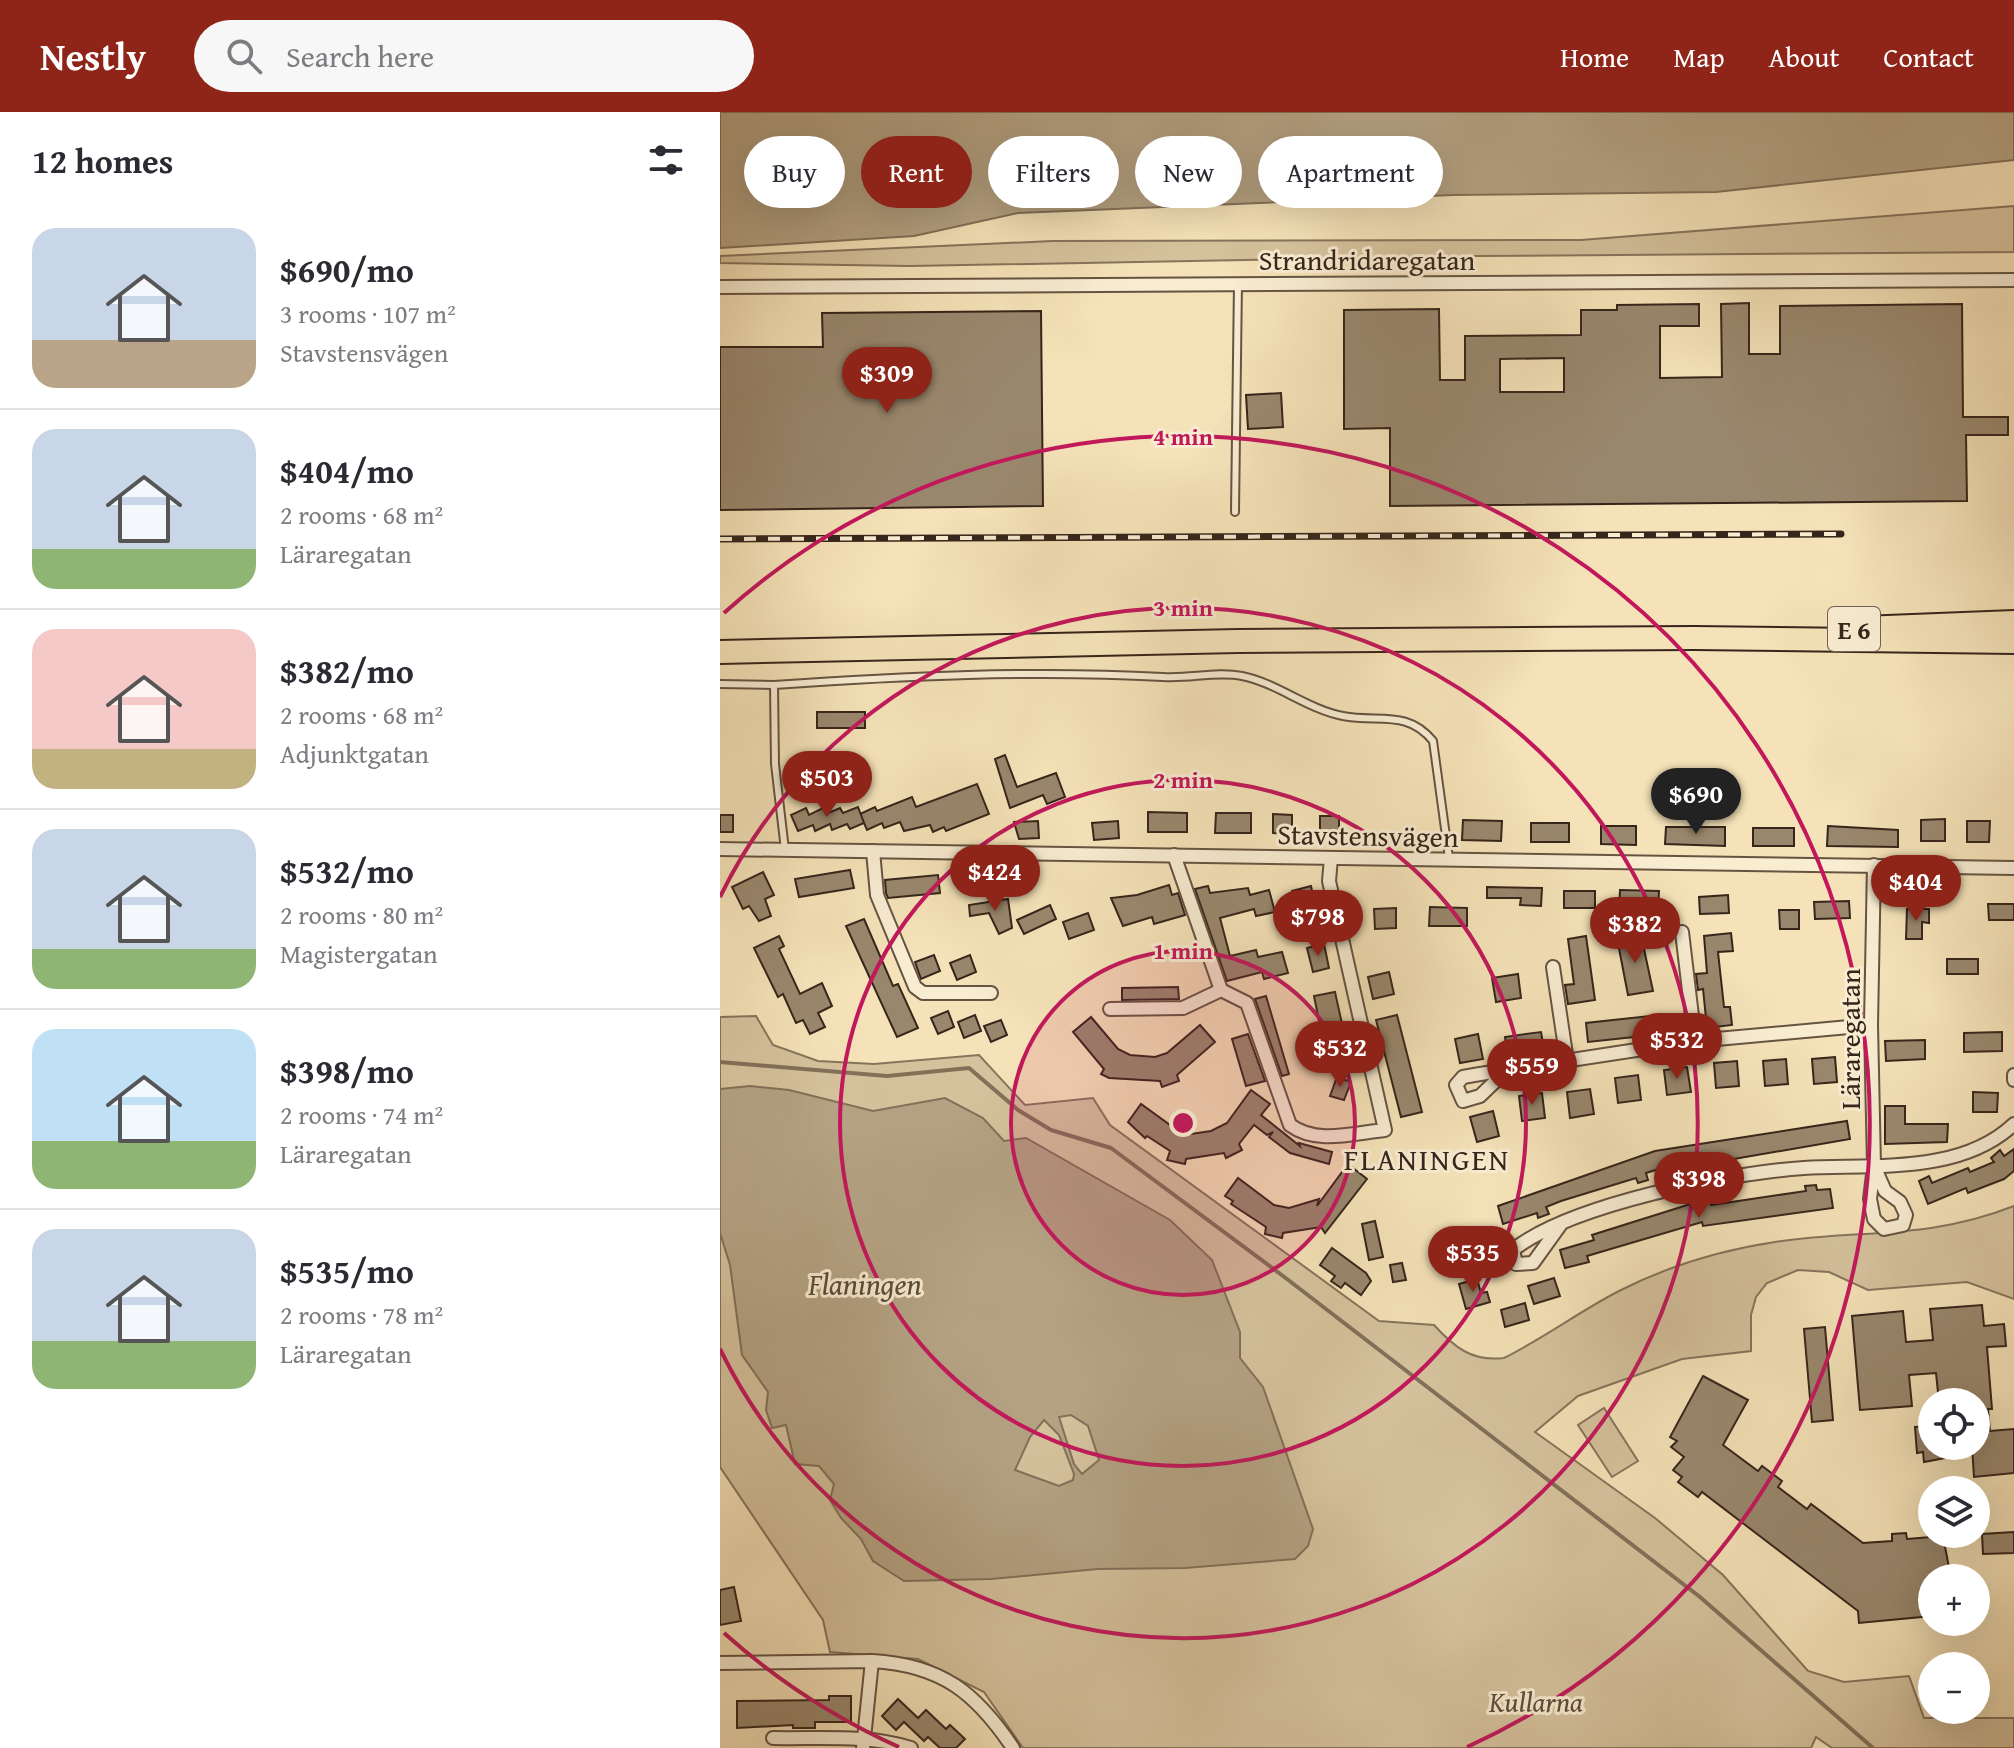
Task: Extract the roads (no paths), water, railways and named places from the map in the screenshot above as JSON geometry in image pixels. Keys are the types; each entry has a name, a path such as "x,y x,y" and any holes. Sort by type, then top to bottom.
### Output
{"highway":[{"name":"E 6","path":"1694,638 2014,622"},
{"name":"E 6","path":"720,652 1238,641 1694,638 2014,645"}],"street":[{"name":"Strandridaregatan","path":"720,287 2014,280"},
{"name":"Stavstensvägen","path":"720,849 2014,868"},
{"path":"873,851 877,895 915,987 923,993 991,993"},
{"path":"1174,855 1221,990 1247,1003 1290,1125 1304,1135 1332,1137 1385,1130 1329,881 1331,858"},
{"name":"Läraregatan","path":"1874,865 1871,1025 1874,1166 1870,1199 1874,1219 1884,1229 1903,1225 1906,1215 1900,1202 1885,1191 1874,1166"},
{"path":"1682,932 1695,1041"},
{"path":"1553,967 1567,1061"},
{"path":"1110,1009 1183,1008 1221,990"},
{"path":"1508,1069 1695,1041 1871,1025"},
{"path":"1561,1224 1610,1207 1741,1176 1802,1168 1928,1163 1997,1140 2014,1124"},
{"path":"720,1663 872,1661 940,1675 963,1688 989,1712 1013,1748"},
{"path":"864,1744 872,1661"},
{"path":"773,1738 864,1744 892,1742 911,1748"}],"lane":[{"path":"1235,512 1238,283"},
{"path":"720,684 774,685 886,677 1243,676 1327,712 1346,717 1402,720 1421,727 1433,741 1449,862"},
{"path":"774,685 775,764 785,850"}],"water":[{"path":"720,112 2014,112 2014,160 1716,192 1443,195 1443,136 1258,136 1258,203 1242,204 1242,136 1135,136 1135,208 1139,208 1018,213 914,236 720,248"},
{"name":"Flaningen","path":"750,1086 789,1090 873,1111 945,1098 983,1118 1004,1141 1026,1138 1170,1220 1212,1260 1240,1332 1240,1358 1263,1387 1313,1529 1308,1546 1295,1559 1185,1568 1098,1569 991,1579 904,1581 873,1561 861,1539 841,1518 830,1500 834,1484 819,1466 795,1464 786,1425 772,1428 766,1410 768,1392 742,1355 730,1265 720,1233 720,1089","holes":["1071,1415 1088,1426 1099,1460 1082,1474 1074,1464 1059,1417","1044,1420 1059,1435 1074,1474 1073,1480 1059,1486 1015,1470 1030,1437"]}],"waterway":[{"path":"720,1062 887,1076 969,1068 1018,1110 1051,1130 1111,1148 1287,1279 1700,1597 1873,1748"}],"railway":[{"path":"720,539 1841,534"}],"district":[{"name":"FLANINGEN","path":"1427,1159"}],"park label":[{"name":"Kullarna","path":"1536,1701"}]}
